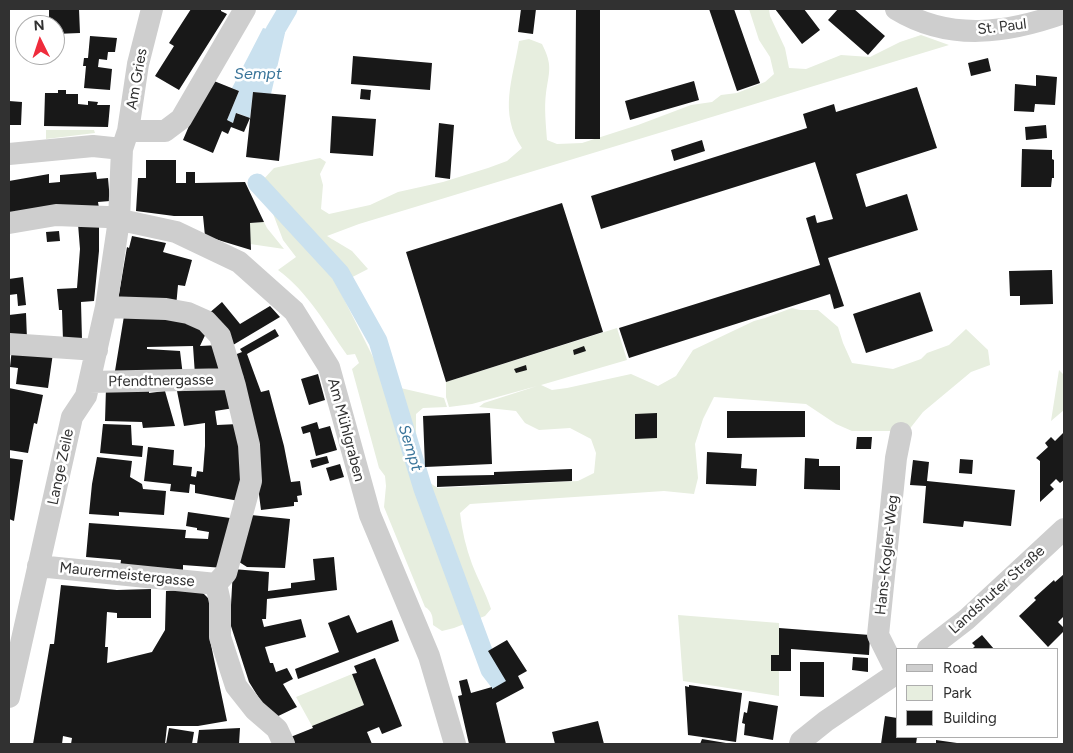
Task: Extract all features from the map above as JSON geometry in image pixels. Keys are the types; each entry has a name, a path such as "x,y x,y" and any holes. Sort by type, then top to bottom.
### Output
{"street":[{"name":"Am Gries","path":"125,140 138,64 152,9"},
{"path":"9,154 93,146 165,131 181,119 245,9"},
{"name":"St. Paul","path":"896,9 944,28 968,31 1010,29 1064,13"},
{"name":"Lange Zeile","path":"9,697 72,417 86,396 106,307 119,220 125,140"},
{"name":"Am Mühlgraben","path":"9,224 56,215 107,217 176,232 239,262 294,311 329,367 370,514 429,656 455,744"},
{"path":"106,307 166,309 188,313 206,321 220,336 233,379 249,445 251,481 226,573 216,584 220,602 220,637 236,686 255,710 277,729 284,744"},
{"path":"9,344 97,350"},
{"name":"Pfendtnergasse","path":"89,382 233,379"},
{"name":"Hans-Kogler-Weg","path":"896,671 878,635 896,458 901,433"},
{"name":"Landshuter Straße","path":"929,648 967,619 1064,529"},
{"name":"Maurermeistergasse","path":"38,566 216,584"},
{"path":"800,744 826,721 896,674"}],"green space":[{"path":"749,9 769,9 770,16 785,48 789,68 806,69 841,55 870,57 900,42 921,35 949,45 359,224 327,236 352,251 368,269 337,285 378,367 383,384 444,398 447,407 423,408 416,414 418,458 428,481 438,488 578,481 594,473 596,453 591,439 570,428 539,430 525,423 516,411 479,407 484,403 537,386 472,404 449,407 446,397 446,382 617,328 627,360 541,385 552,390 631,374 658,386 676,376 693,350 754,321 792,308 818,310 838,327 852,363 893,369 921,359 927,353 949,345 966,329 988,350 990,365 971,372 923,412 908,431 852,431 836,424 806,404 714,397 703,419 695,444 698,478 694,494 664,491 470,504 460,513 463,533 472,564 491,609 485,616 442,631 433,625 432,614 425,607 384,507 385,476 379,468 352,369 359,363 355,354 347,355 307,299 278,270 296,257 283,240 261,182 274,168 320,158 326,162 320,174 323,185 321,209 329,214 370,205 398,192 443,182 507,161 522,148 511,122 509,96 519,41 529,39 542,44 548,58 549,74 545,105 547,140 557,144 582,143 691,105 712,102 721,95 737,93 765,82 774,74 770,57 759,40"},
{"path":"46,130 94,130 95,133 46,139"},
{"path":"264,222 284,249 250,244 250,223"},
{"path":"1059,370 1064,375 1064,410 1051,421"},
{"path":"678,615 779,623 779,696 683,681"},
{"path":"352,674 364,705 312,726 296,697"}],"water":[{"name":"Sempt","path":"263,28 285,33 271,94 253,92 250,118 237,113 233,123 227,120 239,91 232,88"}],"building":[{"path":"49,9 79,9 80,33 65,34 65,15 49,15"},
{"path":"191,9 221,9 221,11 227,14 179,90 155,76 174,46 169,43"},
{"path":"521,9 536,9 533,34 518,32"},
{"path":"576,9 600,9 600,139 575,139"},
{"path":"709,9 734,9 760,83 737,91"},
{"path":"775,9 804,9 820,30 802,44"},
{"path":"838,9 854,9 885,36 868,55 828,20"},
{"path":"90,36 117,38 115,52 108,52 107,60 99,59 98,67 112,69 110,90 84,88 86,66 83,66 84,58 88,58"},
{"path":"353,56 432,63 430,90 351,84"},
{"path":"988,58 991,71 971,76 968,63"},
{"path":"1036,75 1057,77 1055,105 1035,104 1034,112 1014,111 1015,84 1036,86"},
{"path":"209,79 239,91 227,120 233,123 236,113 250,118 244,132 231,127 228,134 222,131 213,153 183,140"},
{"path":"694,81 699,100 630,120 625,101"},
{"path":"917,87 937,148 856,174 866,207 907,194 918,230 828,258 844,306 834,309 830,294 629,358 619,328 820,265 806,218 815,215 817,223 833,219 815,162 601,229 591,196 807,128 803,114 834,104 836,112"},
{"path":"361,89 371,90 370,100 360,99"},
{"path":"58,90 66,90 66,94 78,94 78,104 88,105 88,101 98,102 97,105 110,105 108,127 44,126 45,93 58,93"},
{"path":"253,92 286,95 279,161 246,157"},
{"path":"9,101 22,102 21,125 9,125"},
{"path":"332,116 376,119 373,156 330,153"},
{"path":"439,123 454,125 450,179 435,177"},
{"path":"1046,125 1047,138 1026,140 1025,127"},
{"path":"702,140 705,151 674,161 671,150"},
{"path":"1022,149 1052,150 1054,178 1052,178 1051,187 1021,187"},
{"path":"146,160 176,160 176,183 186,183 186,172 195,172 195,183 245,182 264,222 250,223 251,250 205,236 203,216 174,216 136,211 138,178 146,178"},
{"path":"96,172 97,179 108,178 110,201 98,202 99,208 9,216 9,181 49,174 49,183 60,182 60,175"},
{"path":"562,203 603,332 446,382 406,252"},
{"path":"99,223 99,251 94,301 81,302 82,340 63,340 62,310 59,310 57,289 77,288 80,249 78,224"},
{"path":"59,231 60,241 47,242 46,232"},
{"path":"132,236 166,243 163,252 192,260 185,286 178,285 176,307 118,300 127,247 129,248"},
{"path":"1052,270 1053,304 1020,305 1020,296 1010,296 1009,271"},
{"path":"23,277 26,305 18,306 17,294 9,295 9,279"},
{"path":"920,292 933,331 866,353 853,314"},
{"path":"222,302 240,324 270,306 280,317 228,348 208,314"},
{"path":"26,313 27,339 9,339 9,315"},
{"path":"177,315 207,331 200,346 220,345 222,375 195,375 193,346 147,347 147,349 180,351 183,376 114,377 124,316"},
{"path":"275,329 279,336 247,354 261,392 269,390 284,446 291,482 300,481 302,495 297,496 298,502 294,502 294,506 261,510 253,449 229,357 242,352 240,349"},
{"path":"584,346 586,351 574,355 573,350"},
{"path":"12,348 53,353 48,388 16,384 18,368 10,367"},
{"path":"526,365 527,370 516,373 514,369"},
{"path":"318,374 325,400 309,405 301,379"},
{"path":"230,387 234,408 215,411 217,425 238,424 244,478 239,501 195,493 195,485 190,484 189,493 170,491 171,484 144,481 148,447 174,450 173,465 192,467 191,476 196,477 197,471 203,472 205,423 184,426 177,391"},
{"path":"9,388 43,395 37,424 34,423 28,453 9,450"},
{"path":"106,388 149,389 149,393 165,391 175,426 143,428 142,422 105,421"},
{"path":"727,411 805,411 805,437 727,438"},
{"path":"490,413 492,464 425,467 423,416"},
{"path":"657,413 657,438 635,439 635,414"},
{"path":"317,422 319,429 330,426 337,450 316,456 310,432 303,434 301,427"},
{"path":"103,424 131,425 132,445 143,446 142,457 100,453"},
{"path":"1064,432 1064,480 1060,483 1056,479 1050,485 1054,489 1040,502 1040,461 1036,458 1048,447 1045,443 1051,437 1055,441"},
{"path":"857,437 872,437 871,449 856,449"},
{"path":"707,452 742,454 741,468 757,469 756,486 706,484"},
{"path":"327,456 329,463 312,468 310,460"},
{"path":"97,457 132,461 130,477 142,484 143,489 166,491 164,515 119,512 119,516 89,514"},
{"path":"9,458 23,460 14,521 9,519"},
{"path":"805,458 819,459 819,466 840,466 840,490 804,489"},
{"path":"960,459 973,460 972,474 959,473"},
{"path":"913,460 929,462 927,481 1015,490 1011,526 964,521 963,527 923,523 926,486 910,485"},
{"path":"340,464 344,477 330,481 326,468"},
{"path":"572,469 572,481 437,487 437,476 494,475 494,472"},
{"path":"188,512 230,518 224,568 183,565 183,572 120,568 121,560 86,557 89,523 186,530 185,538 208,539 209,532 186,526"},
{"path":"251,515 290,519 285,568 247,567 236,560"},
{"path":"334,557 337,590 267,599 266,619 262,619 264,627 301,619 306,637 265,647 270,663 273,663 276,672 287,668 293,679 283,684 297,707 272,719 249,682 230,623 233,569 269,572 268,591 291,588 291,583 315,580 313,559"},
{"path":"1064,574 1064,616 1058,622 1064,628 1064,631 1048,647 1019,616 1036,600 1034,598 1054,580 1055,582"},
{"path":"61,585 117,590 151,589 151,618 117,618 117,613 107,612 105,647 108,647 107,663 152,652 165,630 166,591 199,589 212,602 210,640 227,721 198,726 167,726 165,744 71,744 72,738 63,736 62,744 33,744 50,644 54,644"},
{"path":"349,615 357,633 392,620 399,641 298,679 295,669 339,652 328,623"},
{"path":"779,628 870,635 869,655 791,649 791,671 771,671 771,655 779,655"},
{"path":"982,635 993,648 973,648 975,646 972,643"},
{"path":"507,640 527,671 518,676 524,688 496,703 506,744 469,744 458,696 462,695 459,681 467,679 471,693 492,687 492,689 506,681 488,651"},
{"path":"853,657 868,658 868,672 852,670"},
{"path":"375,658 402,726 382,734 379,727 367,732 372,744 291,744 288,738 364,705 352,674 357,673 354,666"},
{"path":"800,662 824,662 824,697 800,696"},
{"path":"689,685 742,693 736,742 688,735 685,686 689,687"},
{"path":"749,701 778,706 773,740 744,735 745,724 742,723 744,712 747,713"},
{"path":"885,716 896,718 896,738 917,738 916,744 881,744"},
{"path":"598,721 604,744 555,744 552,732"},
{"path":"169,728 194,732 192,744 166,744"},
{"path":"240,728 239,744 197,744 199,730"},
{"path":"702,739 726,743 726,744 700,744"},
{"path":"936,740 957,743 957,744 936,744"}],"waterway":[{"name":"Sempt","path":"266,53 275,31 288,9"},
{"name":"Sempt","path":"257,183 340,273 378,341 423,489 490,670 500,683"}]}
